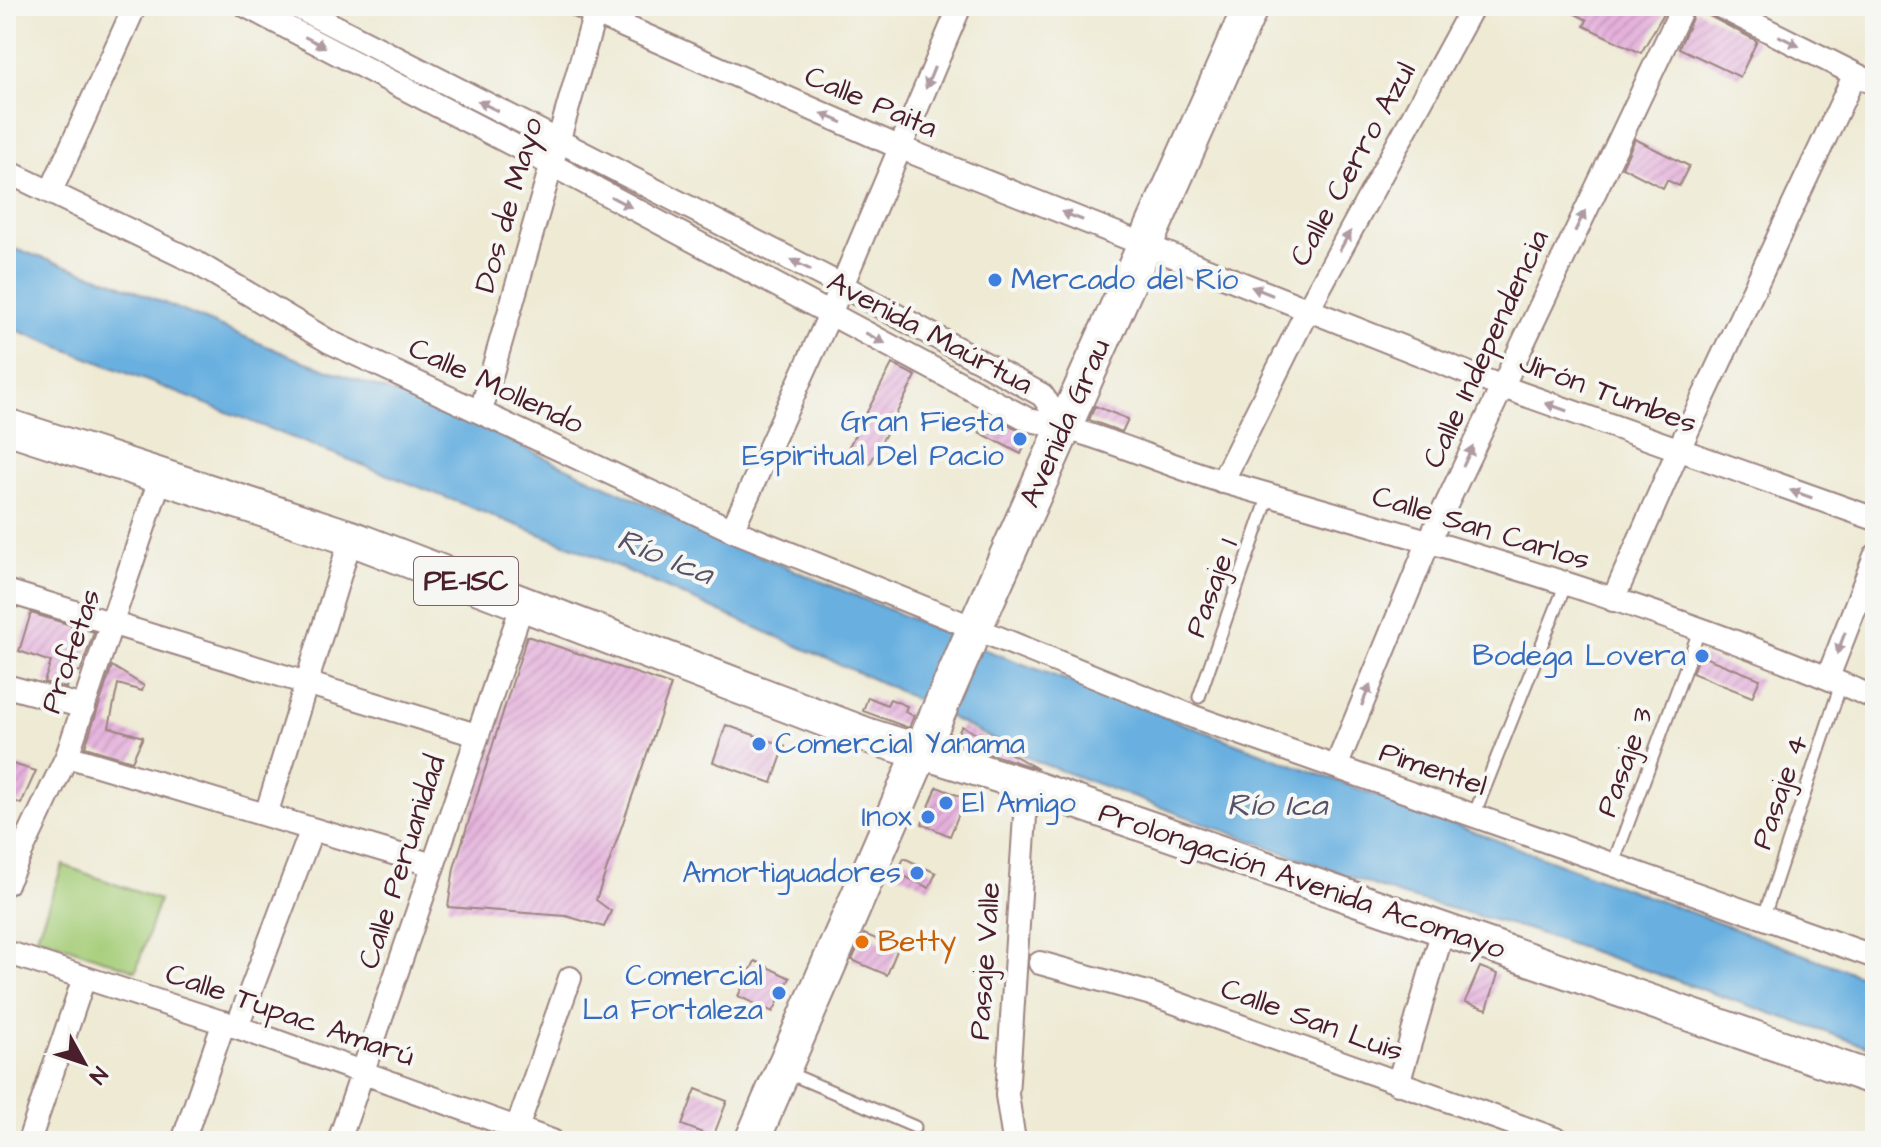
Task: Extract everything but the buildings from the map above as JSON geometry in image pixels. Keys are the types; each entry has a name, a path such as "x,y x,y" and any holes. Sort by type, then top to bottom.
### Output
{"main road":[{"name":"Avenida Grau","path":"752,1141 972,634 1251,6"},
{"name":"Prolongación Avenida Acomayo","path":"6,426 351,538 866,735 927,738"}],"street":[{"path":"51,191 135,6"},
{"name":"Avenida Maúrtua","path":"246,6 552,165 1029,420 1064,426"},
{"name":"Avenida Maúrtua","path":"295,6 841,285 1042,395 1064,426"},
{"path":"732,530 830,314 960,6"},
{"name":"Calle Cerro Azul","path":"1222,482 1308,309 1473,6"},
{"name":"Calle Independencia","path":"1336,767 1429,541 1683,6"},
{"path":"1719,6 1875,84"},
{"name":"Dos de Mayo","path":"481,411 552,165 590,9"},
{"name":"Calle Paita","path":"590,9 901,148 1145,243"},
{"path":"1613,600 1678,451 1855,74"},
{"name":"Calle Mollendo","path":"6,171 195,262 330,342 732,530 972,634"},
{"name":"Jirón Tumbes","path":"1145,243 1500,386 1875,519"},
{"name":"Calle San Carlos","path":"1064,426 1222,482 1429,541 1613,600 1835,680 1875,698"},
{"name":"Profetas","path":"6,884 67,756 161,476"},
{"path":"266,815 351,538"},
{"path":"1835,680 1875,556"},
{"path":"6,591 476,735"},
{"name":"Calle Peruanidad","path":"339,1141 523,603"},
{"name":"Pimentel","path":"972,634 1194,717 1875,957"},
{"path":"6,688 84,707"},
{"name":"Prolongación Avenida Acomayo","path":"927,738 1027,785 1875,1079"},
{"path":"67,756 433,865"},
{"name":"Pasaje Valle","path":"1014,1141 1007,1095 1027,785"},
{"path":"183,1141 312,829"},
{"path":"1398,1084 1443,930"},
{"name":"Calle Tupac Amarú","path":"6,952 230,1024 552,1141"},
{"name":"Calle San Luis","path":"1040,963 1151,994 1561,1141"},
{"path":"29,1141 84,978"},
{"path":"517,1128 570,978"}],"lane":[{"name":"Pasaje 1","path":"1199,697 1269,495"},
{"path":"1474,815 1565,586"},
{"name":"Pasaje 3","path":"1613,864 1699,631"},
{"name":"Pasaje 4","path":"1764,916 1835,680"},
{"path":"782,1071 915,1127"}],"green space":[{"path":"63,865 159,900 136,971 37,936"}],"water":[{"name":"Río Ica","path":"6,246 112,281 295,358 449,413 750,552 996,654 1875,981 1875,1049 1527,929 1400,895 1035,761 893,688 578,549 6,326"}],"place":[{"name":"Mercado del Río","path":"995,280"},
{"name":"Gran Fiesta Espiritual Del Pacio","path":"1020,439"},
{"name":"Bodega Lovera","path":"1702,656"},
{"name":"Comercial Yanama","path":"759,744"},
{"name":"El Amigo","path":"946,803"},
{"name":"Inox","path":"928,817"},
{"name":"Amortiguadores","path":"917,873"},
{"name":"Betty","path":"862,942"},
{"name":"Comercial La Fortaleza","path":"779,993"}]}
